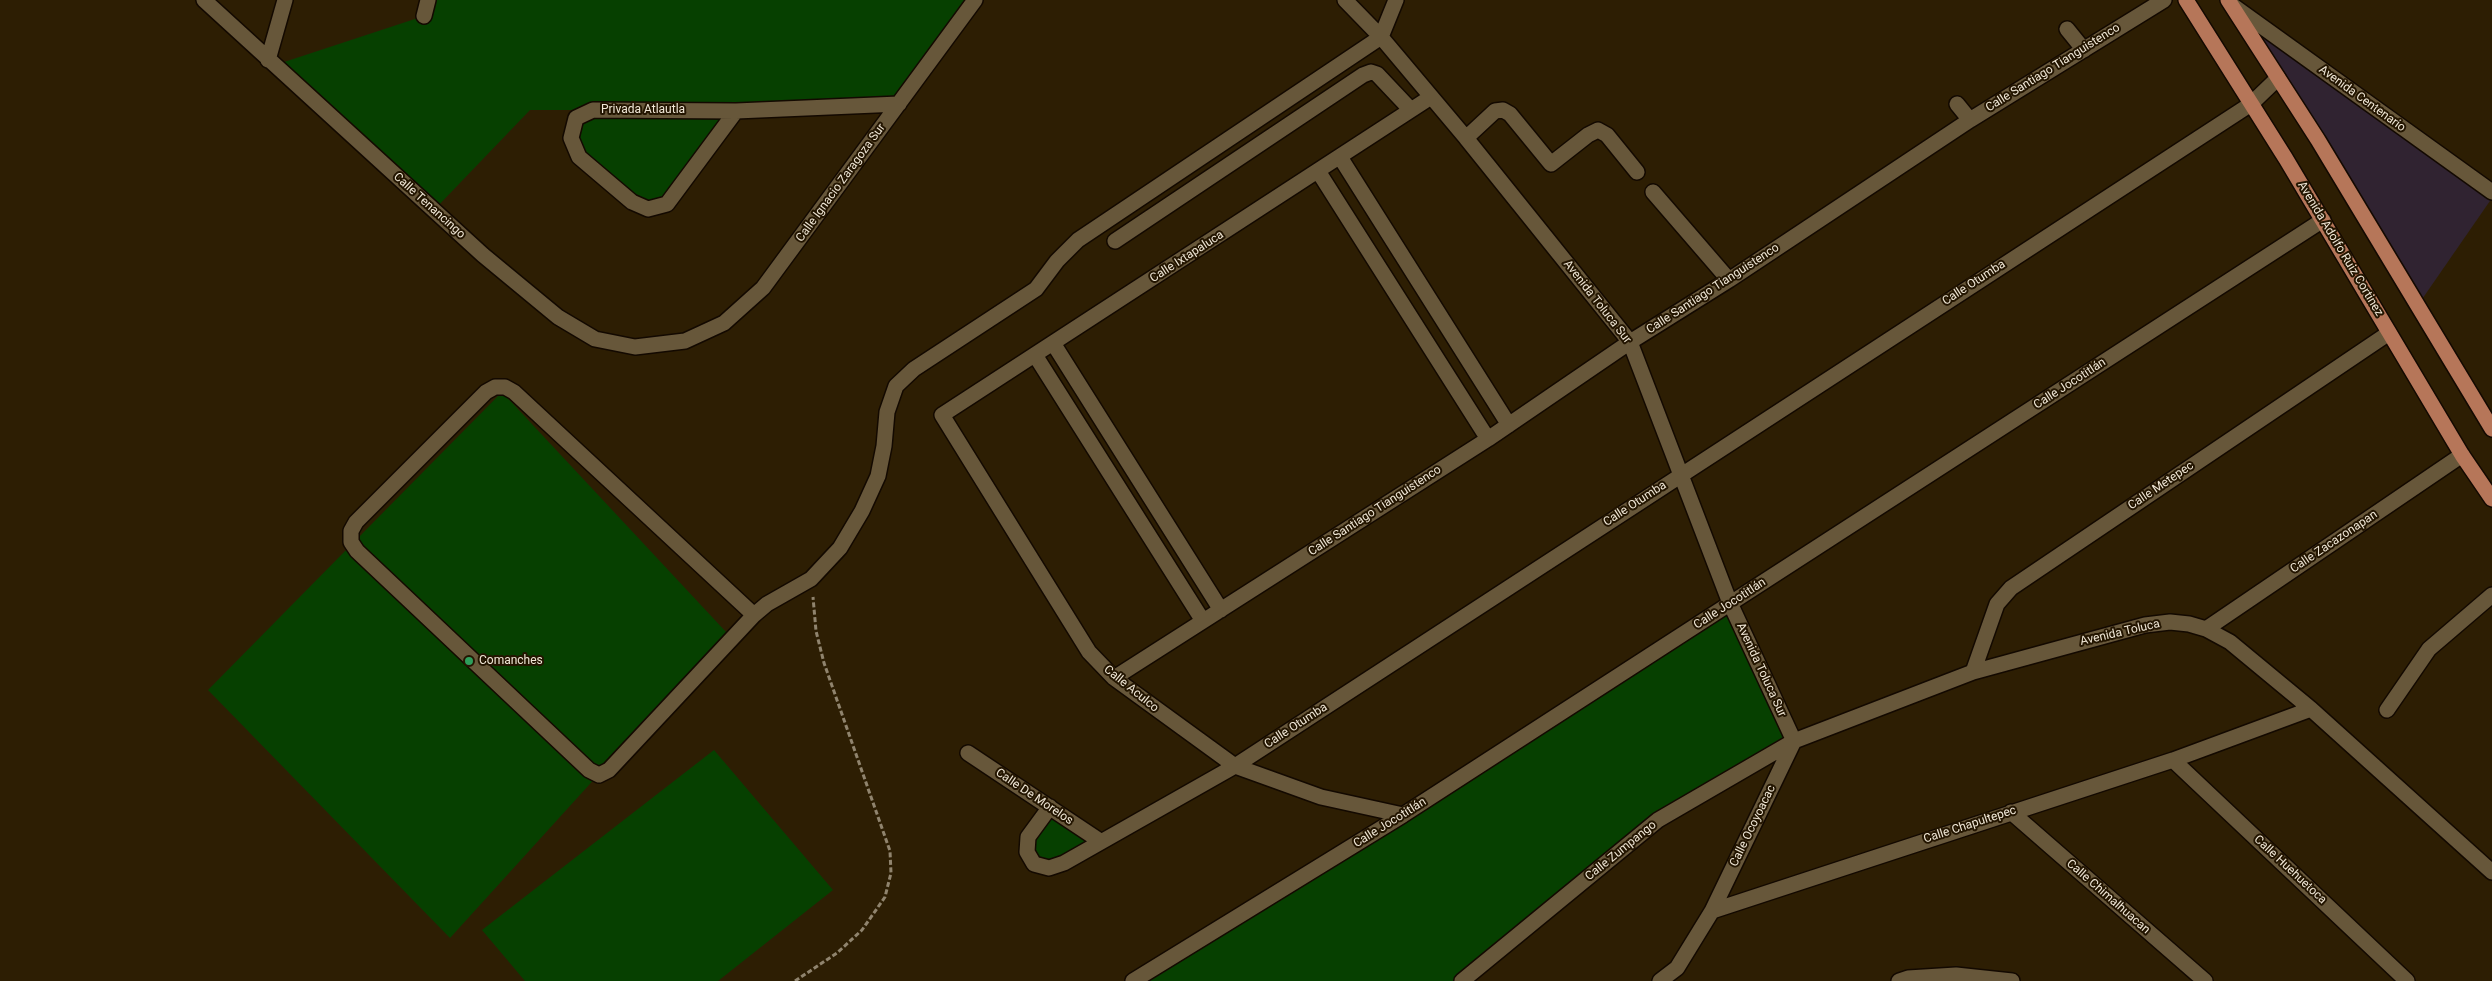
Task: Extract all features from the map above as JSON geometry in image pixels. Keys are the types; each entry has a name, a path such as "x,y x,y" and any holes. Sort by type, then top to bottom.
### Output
{"main road":[{"name":"Avenida Adolfo Ruiz Cortinez","path":"2186,0 2323,220 2462,455 2491,496"},
{"path":"2230,2 2492,429"}],"street":[{"name":"Calle Tenancingo","path":"204,0 483,255 558,317 595,339 636,347 685,341"},
{"path":"268,60 285,0"},
{"path":"424,16 428,0"},
{"name":"Avenida Toluca Sur","path":"1345,0 1381,37 1466,138 1630,342 1679,475 1730,604 1794,741"},
{"path":"754,615 514,392 505,387 495,387 486,392 356,522 351,531 351,542 357,551 589,770 599,775 609,770 754,615 768,604 811,579 840,548 862,511 878,476 884,446 887,412 896,386 914,369 1036,289 1057,261 1078,240 1381,37 1396,0"},
{"name":"Calle Santiago Tianguistenco","path":"1114,678 1488,439 1630,342 1729,280 1970,120 2164,0"},
{"name":"Calle Ignacio Zaragoza Sur","path":"685,341 724,323 764,288 899,104 970,2"},
{"name":"Avenida Centenario","path":"2230,2 2492,192"},
{"path":"2067,29 2084,50"},
{"path":"1115,241 1363,75 1370,72 1377,74 1411,110"},
{"name":"Calle Otumba","path":"1050,807 1028,837 1027,852 1034,864 1049,868 1064,863 1235,766 2251,104 2278,78"},
{"name":"Calle Ixtapaluca","path":"942,414 1035,356 1431,97"},
{"name":"Privada Atlautla","path":"736,111 666,204 648,209 632,202 579,157 571,138 576,118 592,110 736,111 899,104"},
{"path":"1957,104 1970,120"},
{"path":"1466,138 1495,111 1503,110 1510,114 1551,164 1588,135 1598,130 1607,135 1637,172"},
{"path":"1340,157 1509,425"},
{"path":"1318,172 1488,439"},
{"path":"1653,192 1729,280"},
{"name":"Calle Jocotitlán","path":"1133,981 1403,815 2323,220"},
{"name":"Calle Metepec","path":"1973,672 1997,604 2011,588 2389,332"},
{"path":"1053,344 1221,610"},
{"path":"1035,356 1203,621"},
{"name":"Calle Aculco","path":"942,414 1089,652 1114,678 1235,766 1321,797 1403,815"},
{"name":"Calle Zacazonapan","path":"2206,629 2462,455"},
{"path":"2386,710 2429,649 2492,595"},
{"name":"Avenida Toluca","path":"1794,741 1973,672 2145,625 2170,622 2189,624 2206,629 2230,642 2311,709 2492,872"},
{"name":"Calle Chapultepec","path":"1712,911 2173,760 2311,709"},
{"name":"Calle Ocoyoacac","path":"1712,911 1794,741"},
{"name":"Calle Zumpango","path":"1462,981 1658,820 1794,741"},
{"name":"Calle De Morelos","path":"968,752 1100,841"},
{"name":"Calle Huehuetoca","path":"2173,760 2407,981"},
{"name":"Calle Chimalhuacan","path":"2011,812 2205,981"},
{"path":"1660,981 1677,968 1712,911"},
{"path":"1899,981 1908,978 1956,975 2012,981"}],"path":[{"path":"794,981 837,953 862,930 886,897 891,873 890,851 824,663 816,631 811,579"}],"shaded area":[{"path":"2232,5 2492,198 2418,305"}],"green space":[{"path":"428,0 964,0 970,6 899,104 736,111 667,204 632,202 571,138 591,110 530,110 434,210 269,67 424,16"},
{"name":"Comanches","path":"502,392 727,633 450,938 208,690"},
{"path":"1730,603 1794,741 1658,820 1462,981 1133,981"},
{"path":"714,750 833,890 718,981 525,981 482,930"},
{"path":"1050,807 1100,841 1064,863 1034,864 1028,837"}],"place":[{"name":"Comanches","path":"469,661"}]}
